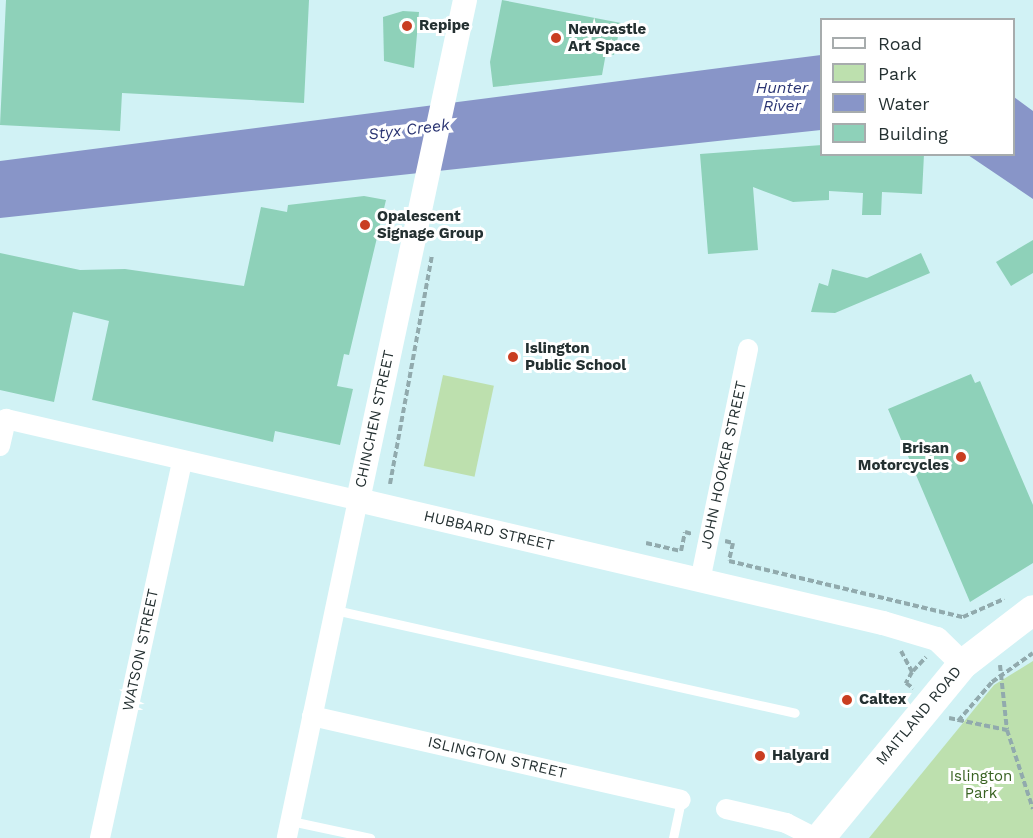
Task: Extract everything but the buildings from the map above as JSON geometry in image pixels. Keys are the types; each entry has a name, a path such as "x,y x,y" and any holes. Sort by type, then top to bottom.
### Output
{"main road":[{"name":"MAITLAND ROAD","path":"818,838 963,664 1023,602"}],"street":[{"name":"CHINCHEN STREET","path":"289,829 465,0"},
{"name":"JOHN HOOKER STREET","path":"700,581 748,349"},
{"name":"HUBBARD STREET","path":"0,446 6,419 917,633 937,639 963,664"},
{"name":"WATSON STREET","path":"100,838 182,462"},
{"name":"ISLINGTON STREET","path":"312,716 681,800"},
{"path":"726,809 786,823 818,838"}],"lane":[{"path":"335,610 795,713"},
{"path":"673,838 681,800"},
{"path":"289,829 370,838"}],"path":[{"path":"395,485 388,483 435,260"},
{"path":"681,551 685,532"},
{"path":"733,543 729,561 963,617 1023,602"},
{"path":"958,622 963,617"},
{"path":"1007,730 958,721 1005,671 1033,653"},
{"path":"904,655 912,672"},
{"path":"910,686 906,683 918,666"},
{"path":"1005,671 1007,730 1033,809"}],"green space":[{"path":"443,375 494,386 475,477 424,466"},
{"name":"Islington Park","path":"1033,661 1033,838 869,838 994,685"}],"water":[{"name":"Hunter River","path":"820,55 820,130 0,218 0,161"},
{"path":"1015,98 1033,111 1033,199 969,156 1015,156"}],"place":[{"name":"Repipe","path":"407,26"},
{"name":"Newcastle Art Space","path":"556,38"},
{"name":"Opalescent Signage Group","path":"365,225"},
{"name":"Islington Public School","path":"513,357"},
{"name":"Brisan Motorcycles","path":"961,457"},
{"name":"Caltex","path":"847,700"},
{"name":"Halyard","path":"760,756"}],"water label":[{"name":"Styx Creek","path":"409,130"}]}
